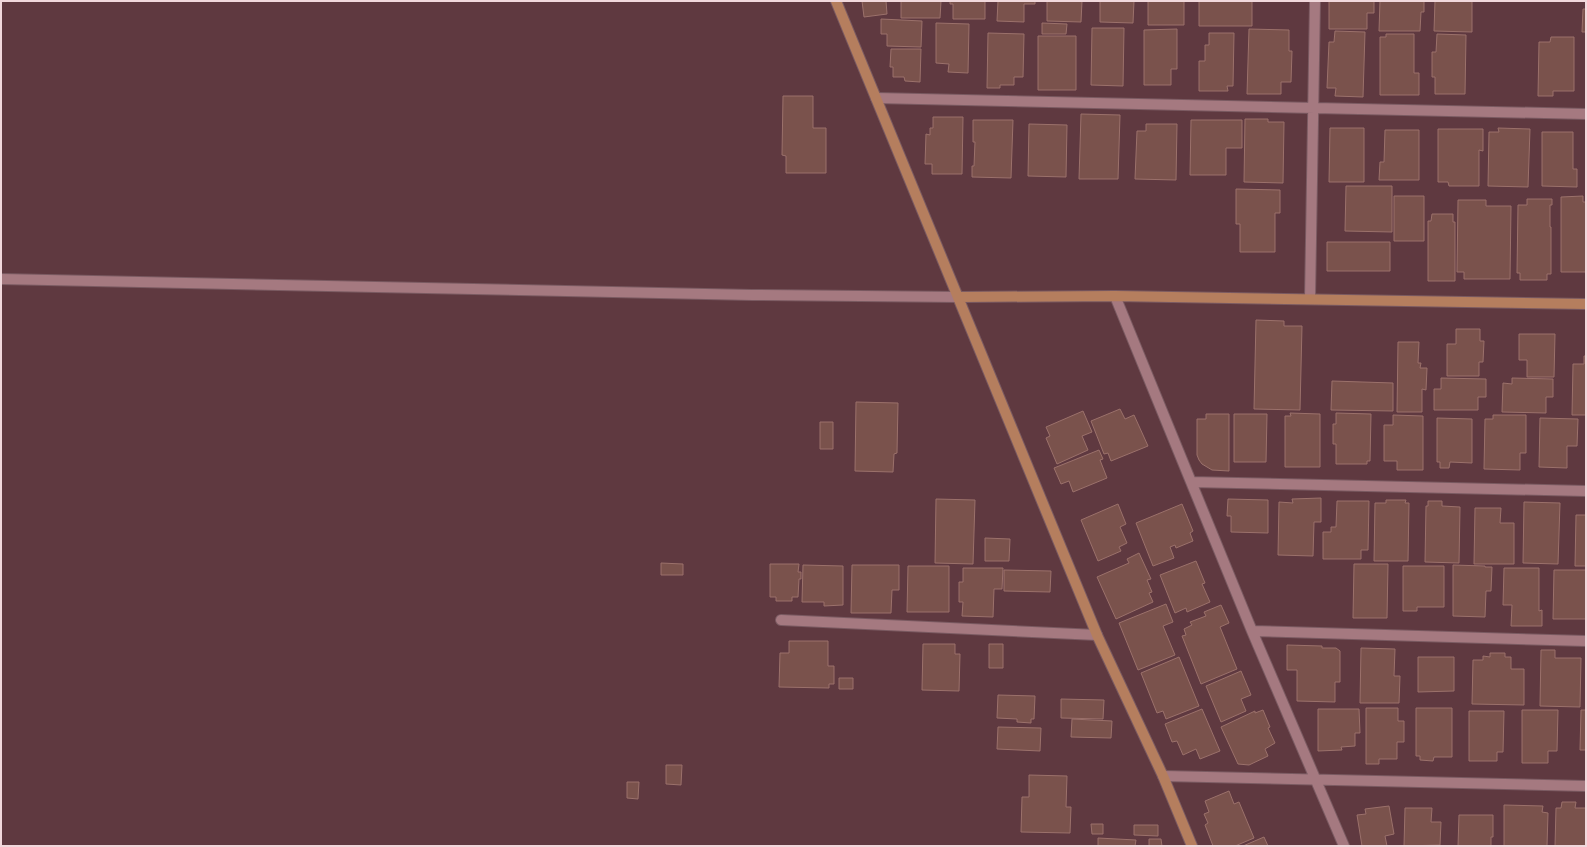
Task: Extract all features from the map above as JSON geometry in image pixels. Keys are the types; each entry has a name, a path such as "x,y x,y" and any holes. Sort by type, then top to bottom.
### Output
{"street":[{"path":"836,1 959,296 1097,635 1163,776 1192,846"},
{"path":"1310,299 1312,108 1315,1"},
{"path":"876,98 1586,114"},
{"path":"1,279 744,295 1115,296 1586,304"},
{"path":"1115,296 1252,631 1344,846"},
{"path":"1191,482 1586,491"},
{"path":"781,620 1097,635"},
{"path":"1252,631 1586,641"},
{"path":"1163,776 1586,786"}],"building":[{"path":"862,1 886,1 887,14 864,17"},
{"path":"901,1 941,1 940,18 901,18"},
{"path":"950,1 985,1 985,19 953,19 953,4 950,4"},
{"path":"998,1 1035,1 1035,4 1024,4 1024,22 997,21"},
{"path":"1047,1 1082,1 1081,22 1047,21"},
{"path":"1100,1 1134,1 1133,23 1100,22"},
{"path":"1148,1 1184,1 1184,25 1148,25"},
{"path":"1199,1 1252,1 1252,26 1199,26"},
{"path":"1329,1 1374,1 1374,13 1367,13 1367,29 1329,29"},
{"path":"1380,1 1424,1 1424,12 1421,12 1420,31 1379,31"},
{"path":"1435,1 1472,1 1472,32 1434,31"},
{"path":"1583,9 1586,9 1586,32 1582,32"},
{"path":"881,19 922,21 921,47 887,46 887,34 881,34"},
{"path":"936,23 969,24 968,73 948,72 949,64 936,63"},
{"path":"1042,23 1067,24 1066,34 1042,34"},
{"path":"1092,28 1124,28 1123,86 1091,85"},
{"path":"1177,29 1177,69 1171,69 1171,85 1144,85 1144,30"},
{"path":"1249,29 1289,30 1289,51 1292,51 1291,82 1281,82 1281,94 1247,94"},
{"path":"1335,31 1365,32 1363,97 1335,96 1336,88 1327,88 1329,42 1334,42"},
{"path":"988,33 1024,34 1023,77 1014,77 1014,85 1000,85 1000,88 987,88"},
{"path":"1209,33 1234,33 1233,86 1227,86 1228,91 1199,91 1199,61 1205,61 1205,45 1209,45"},
{"path":"1386,34 1414,34 1414,73 1419,73 1419,95 1380,95 1380,37 1386,37"},
{"path":"1437,34 1466,35 1465,94 1435,94 1435,77 1432,77 1432,52 1436,52"},
{"path":"1038,36 1076,36 1076,90 1038,90"},
{"path":"1551,37 1574,37 1574,91 1553,91 1553,96 1538,96 1539,42 1550,42"},
{"path":"891,49 921,49 920,82 905,81 904,77 893,77 893,67 890,67"},
{"path":"783,96 813,96 813,128 826,128 826,173 786,173 786,156 782,155"},
{"path":"1081,114 1120,115 1118,179 1079,179"},
{"path":"933,117 963,117 962,174 932,174 932,164 925,164 926,134 930,135 930,128 933,128"},
{"path":"1245,119 1268,119 1268,122 1284,122 1283,183 1244,182"},
{"path":"973,120 1013,120 1011,178 972,177 975,142 973,142"},
{"path":"1191,120 1242,120 1242,148 1226,148 1226,175 1190,175"},
{"path":"1029,124 1067,125 1066,177 1028,176"},
{"path":"1146,124 1177,124 1176,180 1135,179 1137,131 1146,131"},
{"path":"1330,128 1364,128 1364,182 1329,182"},
{"path":"1498,128 1530,129 1528,187 1488,186 1489,132 1499,132"},
{"path":"1438,129 1483,129 1483,151 1479,150 1479,186 1449,186 1448,182 1438,182"},
{"path":"1385,130 1419,130 1419,180 1379,180 1380,162 1384,162"},
{"path":"1542,132 1573,132 1573,169 1577,169 1577,187 1542,186"},
{"path":"1346,186 1392,186 1392,232 1345,231"},
{"path":"1236,189 1280,190 1280,213 1275,213 1275,252 1240,252 1240,224 1236,224"},
{"path":"1394,196 1424,196 1424,241 1394,241"},
{"path":"1583,196 1583,202 1586,202 1586,272 1561,272 1561,197"},
{"path":"1527,199 1552,199 1552,205 1550,205 1551,274 1547,274 1547,280 1520,280 1520,273 1517,273 1518,205 1527,205"},
{"path":"1458,200 1486,200 1486,206 1511,206 1510,279 1464,279 1464,272 1457,272"},
{"path":"1432,214 1453,214 1453,222 1455,222 1455,281 1428,281 1428,221 1431,221"},
{"path":"1327,242 1390,242 1390,271 1327,271"},
{"path":"1256,320 1284,321 1284,326 1302,326 1300,410 1254,409"},
{"path":"1456,329 1480,329 1480,341 1484,341 1483,362 1479,362 1479,376 1447,376 1447,344 1456,344"},
{"path":"1519,334 1555,334 1554,377 1527,377 1527,360 1519,360"},
{"path":"1398,342 1419,342 1418,363 1421,363 1420,368 1427,368 1426,390 1422,389 1422,412 1397,412"},
{"path":"1584,356 1586,356 1586,415 1572,415 1573,364 1584,364"},
{"path":"1441,378 1486,379 1486,397 1478,397 1478,410 1434,410 1434,389 1441,389"},
{"path":"1512,378 1553,379 1553,397 1546,397 1546,413 1502,412 1503,383 1512,384"},
{"path":"1332,381 1393,383 1393,411 1331,410"},
{"path":"856,402 898,403 897,453 894,454 893,472 855,471"},
{"path":"1120,409 1125,419 1134,415 1148,446 1111,461 1108,453 1104,454 1091,421"},
{"path":"1083,411 1092,432 1082,436 1088,450 1057,464 1046,438 1050,436 1046,427"},
{"path":"1290,413 1320,414 1320,467 1285,467 1285,416 1291,416"},
{"path":"1336,413 1371,414 1370,461 1367,461 1367,464 1336,464 1336,444 1333,444 1333,424 1336,424"},
{"path":"1206,414 1229,414 1229,471 1212,470 1202,464 1199,460 1197,455 1197,419 1206,419"},
{"path":"1234,414 1267,414 1266,462 1234,462"},
{"path":"1393,415 1423,416 1423,470 1397,470 1397,461 1384,461 1384,425 1393,425"},
{"path":"1493,415 1526,415 1526,453 1520,453 1520,470 1484,469 1485,419 1493,419"},
{"path":"1437,418 1472,419 1472,463 1450,462 1449,468 1440,468 1440,462 1437,462"},
{"path":"1540,418 1578,419 1577,446 1567,446 1567,468 1539,467"},
{"path":"820,422 833,422 833,449 820,449"},
{"path":"1099,450 1103,459 1100,460 1107,478 1073,492 1069,481 1061,484 1054,468"},
{"path":"1321,498 1321,522 1314,522 1313,556 1278,555 1279,502 1293,503 1292,499"},
{"path":"936,499 975,500 973,564 935,563"},
{"path":"1228,499 1268,500 1268,533 1231,532 1231,516 1227,516"},
{"path":"1386,500 1406,500 1405,503 1409,503 1408,561 1374,561 1375,503 1386,503"},
{"path":"1337,501 1369,501 1368,550 1361,550 1361,559 1323,559 1323,532 1331,532 1331,527 1336,527"},
{"path":"1428,501 1442,501 1442,506 1460,507 1459,563 1425,562 1426,506 1428,506"},
{"path":"1524,502 1560,503 1558,564 1523,563"},
{"path":"1118,504 1126,524 1120,527 1127,543 1119,547 1121,551 1098,561 1081,520"},
{"path":"1182,504 1193,531 1190,533 1193,541 1176,548 1175,545 1170,547 1174,558 1153,566 1136,523"},
{"path":"1475,508 1501,508 1500,523 1514,523 1514,564 1474,564"},
{"path":"1576,515 1586,515 1586,566 1575,566"},
{"path":"985,538 1010,539 1009,561 985,561"},
{"path":"1139,553 1151,579 1147,580 1152,592 1149,593 1153,602 1116,619 1097,577 1129,563 1127,559"},
{"path":"1196,561 1205,583 1202,584 1210,602 1187,612 1186,608 1175,613 1160,575"},
{"path":"661,563 683,564 683,575 661,575"},
{"path":"770,564 799,564 798,572 801,572 801,579 799,579 798,597 792,597 792,601 776,601 776,597 770,597"},
{"path":"1354,564 1388,564 1387,618 1353,618"},
{"path":"803,565 843,566 843,605 824,606 824,602 802,602"},
{"path":"852,565 899,565 899,590 892,590 891,613 851,613"},
{"path":"1453,565 1492,567 1491,591 1486,591 1485,617 1453,616"},
{"path":"908,566 949,566 949,612 907,612"},
{"path":"1403,566 1444,566 1444,607 1417,607 1417,611 1403,611"},
{"path":"963,568 1003,568 1002,589 994,589 993,617 962,616 963,602 959,602 959,582 963,582"},
{"path":"1504,568 1539,568 1539,611 1542,610 1542,626 1511,626 1512,605 1503,605"},
{"path":"1004,570 1051,571 1050,592 1004,591"},
{"path":"1554,570 1586,570 1586,619 1553,619"},
{"path":"1166,604 1173,622 1163,626 1175,655 1138,670 1119,623"},
{"path":"1221,605 1229,623 1220,627 1237,669 1201,684 1182,636 1186,635 1184,629 1192,625 1190,622 1206,616 1204,612"},
{"path":"789,641 828,641 828,666 834,666 834,684 829,684 829,688 779,687 780,653 789,653"},
{"path":"923,644 955,644 955,654 960,654 959,691 922,690"},
{"path":"989,644 1003,644 1003,668 989,668"},
{"path":"1287,645 1322,646 1322,648 1336,648 1340,651 1340,682 1335,682 1335,702 1297,701 1297,670 1287,670"},
{"path":"1361,648 1395,649 1394,676 1400,676 1399,703 1360,703"},
{"path":"1541,650 1555,650 1555,658 1581,658 1580,707 1540,706"},
{"path":"1490,653 1505,653 1505,657 1511,657 1511,669 1524,669 1524,705 1472,704 1473,660 1483,660 1483,656 1490,657"},
{"path":"1179,657 1199,706 1166,719 1163,711 1157,713 1141,673"},
{"path":"1418,657 1454,657 1454,691 1418,692"},
{"path":"1241,671 1251,695 1241,699 1246,711 1221,722 1206,686"},
{"path":"839,678 853,678 853,689 839,689"},
{"path":"998,695 1035,696 1034,719 1031,719 1031,723 1017,722 1017,719 997,718"},
{"path":"1061,699 1104,700 1103,719 1061,718"},
{"path":"1366,708 1398,708 1398,721 1404,721 1404,742 1397,742 1397,759 1379,759 1379,764 1366,764"},
{"path":"1416,708 1452,708 1452,757 1434,757 1433,761 1420,760 1420,756 1416,756"},
{"path":"1202,709 1220,751 1200,759 1196,749 1183,755 1177,741 1172,742 1165,724"},
{"path":"1318,709 1359,709 1360,733 1355,733 1355,746 1341,747 1342,750 1318,751"},
{"path":"1263,710 1270,727 1268,728 1275,743 1265,749 1268,756 1249,765 1238,764 1221,727 1255,711 1255,713"},
{"path":"1522,710 1558,710 1557,751 1548,751 1548,763 1522,763"},
{"path":"1581,710 1586,710 1586,750 1580,750"},
{"path":"1469,711 1504,711 1503,752 1497,752 1497,761 1469,761"},
{"path":"1072,719 1112,721 1111,738 1071,737"},
{"path":"998,727 1041,728 1040,751 997,749"},
{"path":"666,765 682,765 681,785 666,784"},
{"path":"1029,775 1067,776 1066,807 1071,807 1070,833 1021,832 1022,797 1029,797"},
{"path":"627,782 639,782 638,799 627,798"},
{"path":"1229,791 1234,804 1239,802 1254,838 1235,846 1213,846 1205,825 1208,823 1204,814 1209,812 1205,801"},
{"path":"1562,802 1576,802 1575,808 1586,808 1586,846 1555,846 1556,808 1561,808"},
{"path":"1504,805 1543,806 1542,812 1548,813 1547,846 1504,846"},
{"path":"1389,806 1394,834 1385,836 1387,846 1362,846 1357,815 1366,814 1365,809"},
{"path":"1405,808 1432,808 1431,822 1441,822 1440,845 1404,846"},
{"path":"1459,815 1493,815 1493,837 1491,837 1491,846 1458,846"},
{"path":"1091,824 1103,824 1103,834 1092,834"},
{"path":"1134,825 1158,825 1158,836 1134,835"},
{"path":"1264,837 1268,846 1243,846"},
{"path":"1098,838 1136,840 1135,846 1098,846"},
{"path":"1149,839 1161,839 1162,846 1149,846"}]}
